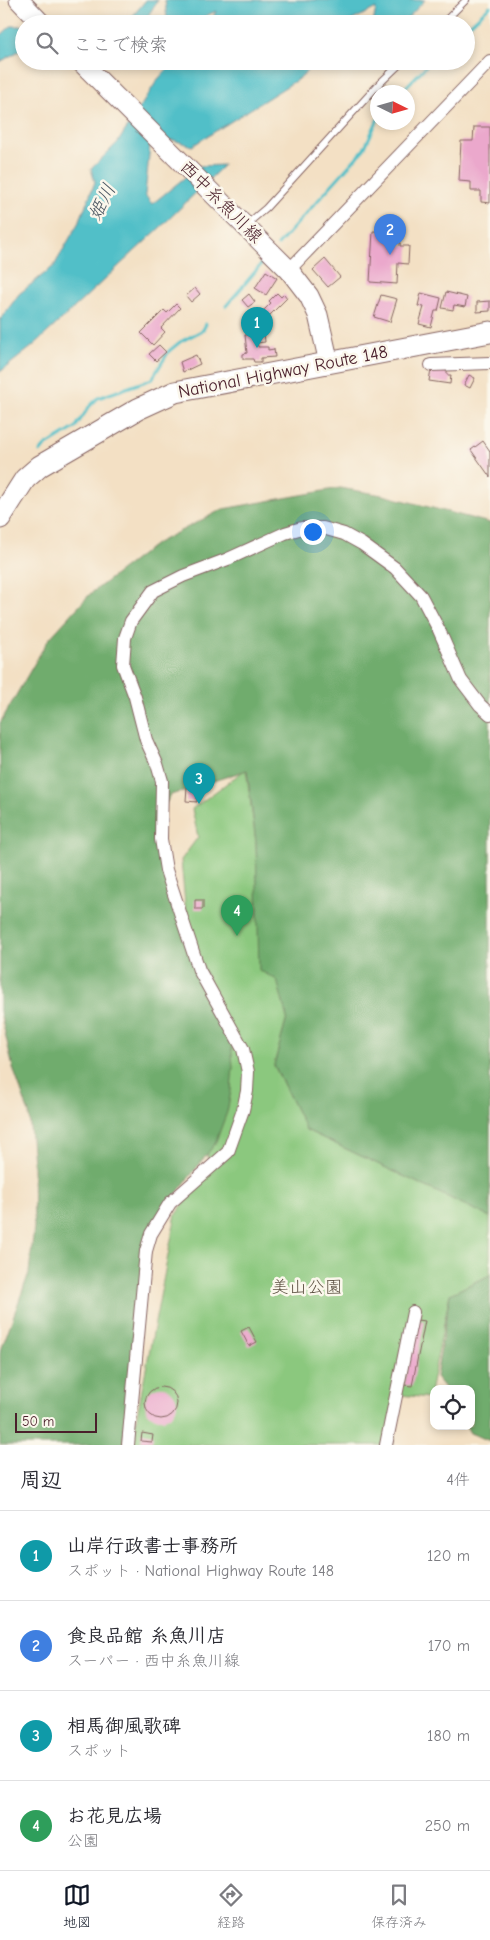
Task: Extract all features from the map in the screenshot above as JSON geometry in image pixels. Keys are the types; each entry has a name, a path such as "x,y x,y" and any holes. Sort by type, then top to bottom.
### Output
{"highway":[{"name":"National Highway Route 148","path":"0,518 25,479 40,466 175,392 490,332"}],"main road":[{"path":"19,0 33,15"},
{"name":"西中糸魚川線","path":"89,70 288,270 308,296 318,315 329,363"}],"street":[{"path":"288,270 490,61"},
{"path":"431,365 490,363"},
{"path":"128,1445 146,1251 151,1234 170,1203 228,1152 243,1110 248,1082 248,1072 242,1049 199,970 166,870 161,838 162,781 157,764 146,740 135,697 123,664 125,638 131,621 153,591 183,576 228,559 285,533 302,528 323,528 344,534 362,544 395,568 421,596 439,630 461,680 480,705 490,714"},
{"path":"386,1445 413,1312"}],"lane":[{"path":"451,15 466,0"},
{"path":"243,224 266,208 394,70"}],"green space":[{"path":"340,488 383,495 490,523 490,1217 306,1130 274,1065 287,1018 277,980 259,970 256,842 247,770 171,795 159,814 158,848 231,1040 233,1067 227,1112 215,1144 149,1229 123,1445 0,1445 0,1353 29,1273 34,1227 33,1164 29,1113 13,1068 0,1011 0,723 48,640 90,594 157,543 223,509"},
{"name":"美山公園","path":"246,769 256,842 258,903 287,1018 274,1065 306,1130 490,1217 490,1275 450,1294 432,1385 430,1385 429,1398 401,1395 393,1445 130,1445 176,1214 209,1169 181,860 198,837 192,809"},
{"path":"490,1275 490,1441 470,1433 468,1430 475,1430 475,1385 443,1385 436,1377 450,1294"}],"water":[{"path":"146,0 158,0 148,15 134,15"},
{"path":"165,0 425,0 411,15 375,15 376,8 362,15 214,15 216,11 208,15 167,15"},
{"path":"11,26 15,26 15,53 0,62 0,36"},
{"name":"姫川","path":"166,70 307,70 303,76 192,146 173,140 150,145 145,195 152,204 199,166 224,165 165,223 33,346 0,372 0,320 19,294 54,266 80,220 95,182 91,169 118,142 158,79"}],"building":[{"path":"474,127 490,127 490,203 481,202 481,191 471,191 471,182 459,181 461,141 473,141"},
{"path":"373,231 401,233 400,246 409,246 408,264 398,263 397,284 370,282"},
{"path":"325,259 340,277 328,287 313,270"},
{"path":"266,271 277,278 266,295 255,288"},
{"path":"195,288 200,294 191,302 186,296"},
{"path":"446,292 467,297 465,307 454,305 453,310 442,308"},
{"path":"277,293 281,297 284,294 287,298 260,325 255,319 271,303 269,301"},
{"path":"421,293 441,298 431,327 419,324 424,307 418,306"},
{"path":"249,294 255,302 248,307 242,300"},
{"path":"381,295 397,299 390,322 374,317"},
{"path":"490,301 490,311 477,312 477,302"},
{"path":"176,304 180,308 161,328 165,332 153,345 141,333 164,310 167,313"},
{"path":"264,333 265,342 257,343 258,347 268,347 268,350 274,349 275,357 261,358 261,362 254,362 253,359 243,359 243,354 247,353 245,335"},
{"path":"159,345 166,352 156,361 149,354"},
{"path":"196,355 200,364 183,372 180,362"},
{"path":"431,369 447,371 447,375 451,375 450,384 429,381"},
{"path":"469,375 475,378 470,388 464,385"},
{"path":"483,441 490,451 490,477 471,450"},
{"path":"187,787 197,787 197,802 186,801"},
{"path":"195,900 203,900 203,909 195,909"},
{"path":"417,1320 425,1321 412,1386 404,1385"},
{"path":"249,1327 257,1342 249,1346 241,1331"},
{"path":"161,1387 173,1391 177,1403 173,1415 161,1419 149,1415 145,1403 149,1391"},
{"path":"142,1433 153,1435 152,1442 141,1441"}],"waterway":[{"path":"475,20 490,6"},
{"path":"408,85 422,70"},
{"path":"278,245 364,149 373,130"},
{"path":"226,306 265,260"},
{"path":"40,452 45,446 75,428 89,407 98,398 152,379 169,351 180,342 203,330 206,324"}],"place":[{"name":"食良品館 糸魚川店","path":"390,255"},
{"name":"山岸行政書士事務所","path":"257,348"},
{"name":"相馬御風歌碑","path":"199,804"},
{"name":"お花見広場","path":"237,936"}]}
